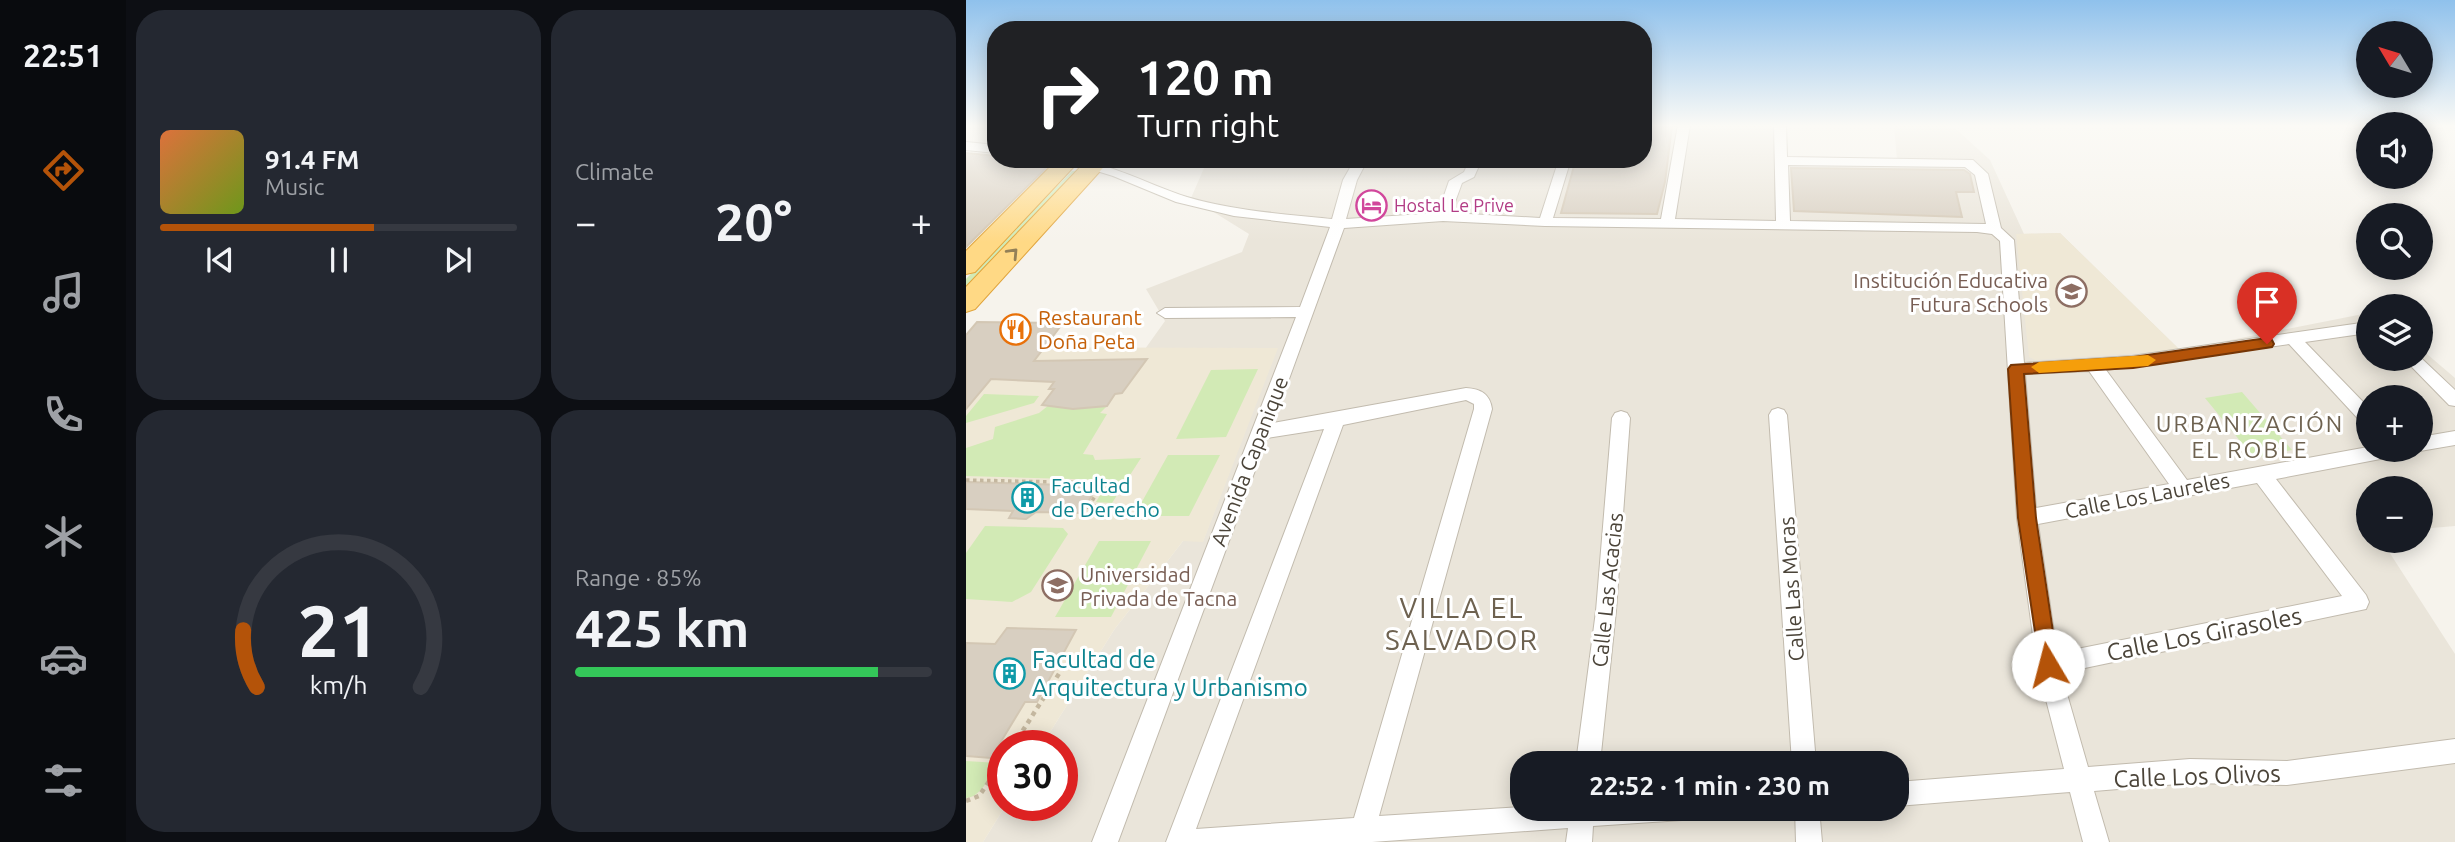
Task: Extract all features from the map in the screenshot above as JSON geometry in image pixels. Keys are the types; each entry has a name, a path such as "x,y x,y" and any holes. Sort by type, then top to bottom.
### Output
{"highway":[{"path":"966,266 1059,168"},
{"path":"966,303 1092,168"}],"street":[{"path":"1667,223 1677,164"},
{"path":"1781,164 1783,224"},
{"path":"1970,164 1981,174 1994,229 2007,240 2027,518 2048,665 2096,842"},
{"path":"1109,168 1181,199 1221,208 1338,224 1443,217 1545,222 1994,229"},
{"name":"Avenida Capanique","path":"1105,842 1306,312 1338,224 1350,180 1357,168"},
{"path":"1443,217 1456,181 1469,173 1472,168"},
{"path":"1545,222 1561,168"},
{"path":"1165,313 1306,312"},
{"path":"2016,369 2133,362 2356,329"},
{"path":"2294,340 2356,405"},
{"path":"2092,363 2182,488"},
{"path":"2425,371 2455,400"},
{"path":"1261,432 1466,394 1482,401 1483,408 1361,836"},
{"name":"Calle Las Moras","path":"1778,415 1803,751"},
{"name":"Calle Las Acacias","path":"1589,751 1606,611 1622,418"},
{"path":"1180,842 1336,420"},
{"path":"2433,442 2455,438"},
{"name":"Calle Los Laureles","path":"2027,518 2356,456"},
{"name":"Calle Los Girasoles","path":"2048,665 2359,602 2261,474"},
{"name":"Calle Los Olivos","path":"1909,793 2190,771 2287,774 2455,751"},
{"path":"1187,842 1361,836 1510,820"},
{"path":"1579,842 1581,821"},
{"path":"1808,821 1809,842"}],"path":[{"path":"966,480 1103,483 1089,506 1081,512"},
{"path":"1089,506 1120,507"},
{"path":"1023,730 1062,669"},
{"path":"966,801 979,796 987,784"}],"shaded area":[{"path":"1652,164 1992,164 2024,234 2060,233 2180,350 2356,315 2356,371 2433,371 2433,359 2455,378 2455,526 2433,528 2433,476 2356,476 2356,553 2390,553 2455,654 2455,842 983,842 996,821 1078,821 1078,730 1051,730 1114,630 1183,541 1203,541 1277,348 1145,349 1165,321 1146,289 1242,252 1249,234 1191,198 1204,168 1652,168"},
{"name":"Institución Educativa Futura Schools","path":"2060,233 2180,350 2035,360 2029,357 2016,234"},
{"name":"Universidad Privada de Tacna","path":"966,347 1278,348 1203,542 1183,541 1114,630 1051,730 987,730 987,821 996,821 983,842 966,842"}],"green space":[{"path":"1072,171 1079,171 966,295 966,279"},
{"path":"1258,369 1226,437 1176,439 1211,370"},
{"path":"2242,392 2292,450 2254,458 2205,398"},
{"path":"984,394 1039,396 1034,403 966,423 966,416"},
{"path":"1049,405 1107,406 1100,413 1107,414 1083,454 1093,455 1095,460 1141,458 1112,503 1096,502 1109,480 966,476 966,448 993,439 995,427 1039,413"},
{"path":"1168,455 1220,455 1189,516 1134,516"},
{"path":"985,526 1063,528 1068,534 1031,592 1012,602 966,599 966,553"},
{"path":"1099,541 1151,541 1111,617 1055,617"},
{"path":"966,761 987,762 987,782 977,794 966,798"}],"building":[{"path":"966,164 987,164 987,168 1046,168 966,247"},
{"path":"1652,164 1667,164 1657,214 1561,213 1574,168 1652,168"},
{"path":"1791,168 1964,170 1970,174 1974,192 1956,192 1962,217 1794,211"},
{"path":"977,322 1063,323 1034,361 1147,359 1122,393 1115,394 1107,406 1073,409 1042,405 1054,389 1049,389 1054,382 991,379 966,409 966,335"},
{"name":"Facultad de Derecho","path":"966,482 1098,486 1081,513 1036,512 1026,519 1009,518 1013,511 966,509"},
{"name":"Facultad de Arquitectura y Urbanismo","path":"1007,628 1076,630 1037,702 1025,702 1008,730 987,730 987,758 966,756 966,643 995,644"}],"slow traffic":[{"path":"2039,367 2148,360"}],"place":[{"name":"Hostal Le Prive","path":"1371,205"},
{"name":"Institución Educativa Futura Schools","path":"2071,292"},
{"name":"Restaurant Doña Peta","path":"1015,329"},
{"name":"Facultad de Derecho","path":"1028,497"},
{"name":"Universidad Privada de Tacna","path":"1057,586"},
{"name":"Facultad de Arquitectura y Urbanismo","path":"1009,673"}],"district":[{"name":"URBANIZACIÓN EL ROBLE","path":"2250,436"},
{"name":"VILLA EL SALVADOR","path":"1462,623"}],"route":[{"path":"2048,665 2027,518 2016,369 2133,362 2267,344"}]}
